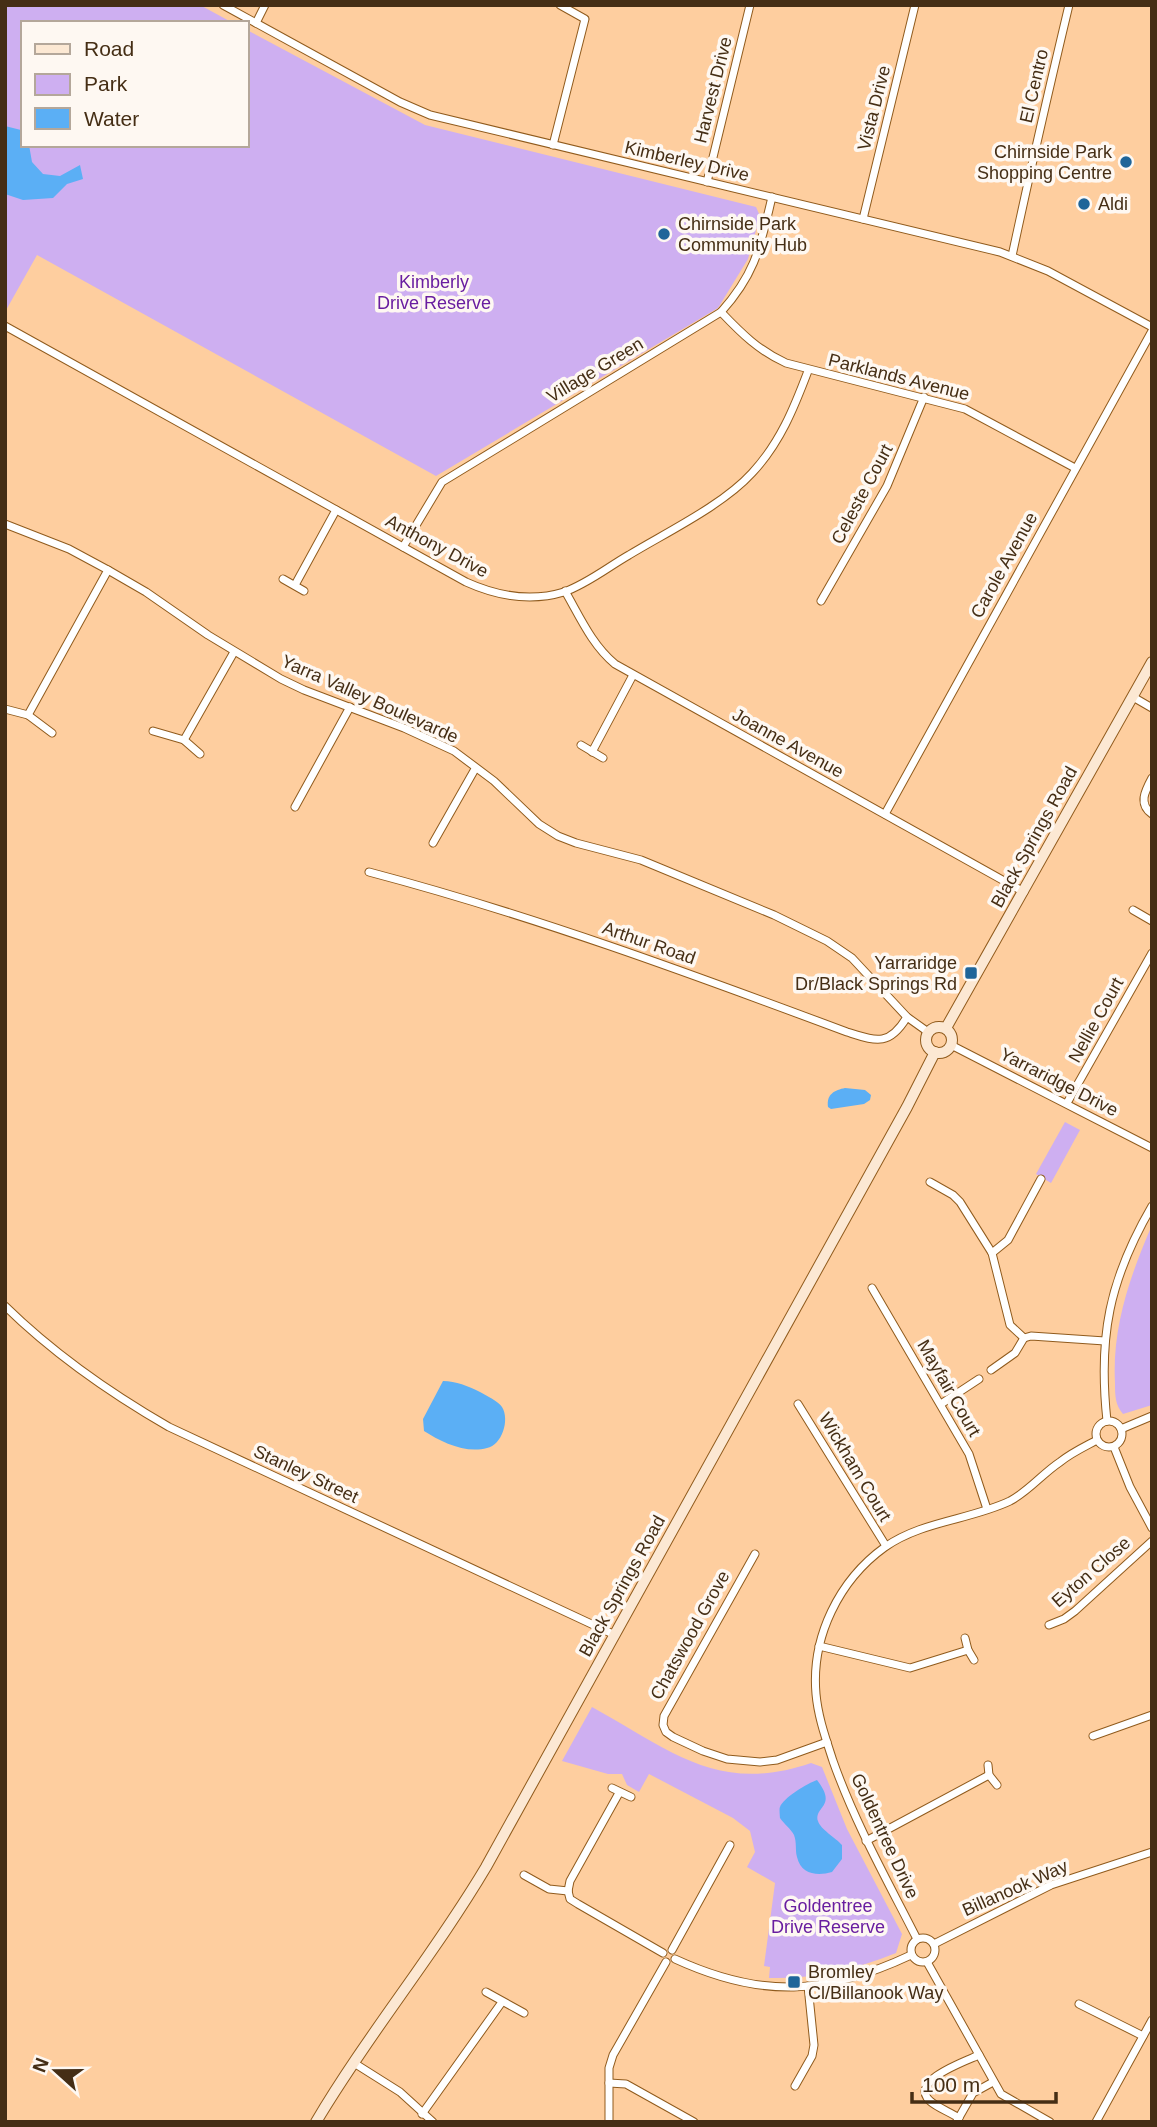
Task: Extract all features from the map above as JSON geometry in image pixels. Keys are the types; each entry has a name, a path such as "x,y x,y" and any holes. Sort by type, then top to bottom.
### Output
{"main road":[{"name":"Black Springs Road","path":"946,1028 1152,662"},
{"path":"938,1026 946,1028 952,1037 951,1045 943,1053 934,1052 926,1044 928,1032 938,1026"},
{"name":"Black Springs Road","path":"316,2122 454,1921 907,1107 934,1052"}],"street":[{"name":"Kimberley Drive","path":"223,5 430,116 1012,256 1058,276 1152,329"},
{"path":"256,23 265,5"},
{"path":"553,145 585,19 560,5"},
{"name":"Harvest Drive","path":"707,182 750,5"},
{"name":"Vista Drive","path":"863,219 915,5"},
{"name":"El Centro","path":"1012,256 1069,5"},
{"name":"Village Green","path":"403,547 442,482 720,312 737,294 750,273 772,197"},
{"name":"Parklands Avenue","path":"720,312 766,354 808,371 965,409 1075,468"},
{"name":"Anthony Drive","path":"5,326 466,582 495,593 534,597 565,592 724,496 751,474 773,447 789,419 808,371"},
{"name":"Carole Avenue","path":"885,814 1152,329"},
{"name":"Celeste Court","path":"821,601 887,486 924,397"},
{"path":"295,585 336,510"},
{"name":"Yarra Valley Boulevarde","path":"5,524 69,549 108,570 154,597 234,652 304,691 350,706 454,751 494,781 539,824 558,836 641,860 774,915 827,941 852,958 907,1017 928,1032"},
{"path":"28,715 108,570"},
{"path":"283,579 304,591"},
{"name":"Joanne Avenue","path":"565,592 604,654 633,675 1024,891"},
{"path":"184,740 234,652"},
{"path":"592,752 633,675"},
{"path":"1133,696 1152,708"},
{"path":"295,807 350,706"},
{"path":"5,709 28,715 52,733"},
{"path":"153,732 184,740 200,754"},
{"path":"581,745 603,758"},
{"path":"433,843 475,769"},
{"path":"1152,778 1143,799 1146,809 1152,814"},
{"name":"Arthur Road","path":"369,872 643,956 873,1040 889,1038 900,1030 907,1017"},
{"path":"1133,910 1152,921"},
{"name":"Nellie Court","path":"1067,1104 1152,953"},
{"name":"Yarraridge Drive","path":"951,1045 1152,1149"},
{"path":"992,1253 1008,1240 1041,1180"},
{"path":"930,1182 960,1202 992,1253 1010,1325 1024,1338"},
{"path":"1107,1421 1103,1370 1109,1309 1121,1266 1152,1206"},
{"name":"Mayfair Court","path":"872,1288 969,1454 987,1509"},
{"name":"Stanley Street","path":"5,1306 118,1398 169,1427 615,1635"},
{"path":"991,1370 1015,1353 1024,1338 1031,1336 1105,1341"},
{"path":"941,1404 979,1379"},
{"name":"Wickham Court","path":"798,1404 887,1546"},
{"path":"1121,1429 1152,1416"},
{"path":"1107,1421 1115,1423 1121,1429 1122,1437 1114,1447 1102,1446 1097,1440 1097,1428 1107,1421"},
{"name":"Goldentree Drive","path":"917,1939 850,1807 827,1742 816,1695 815,1670 827,1619 853,1576 887,1546 926,1528 987,1509 1024,1493 1062,1460 1097,1440"},
{"path":"1114,1447 1130,1488 1152,1528"},
{"name":"Eyton Close","path":"1049,1625 1065,1619 1075,1611 1152,1541"},
{"name":"Chatswood Grove","path":"755,1554 664,1716 663,1725 666,1732 673,1737 702,1751 743,1761 760,1762 784,1758 827,1742"},
{"path":"965,1637 974,1660"},
{"path":"819,1646 909,1668 968,1650"},
{"path":"1093,1736 1152,1715"},
{"path":"988,1765 989,1776 997,1785"},
{"path":"866,1841 989,1776"},
{"path":"609,2122 609,2083 613,2055 666,1962 663,1953 570,1899 568,1891 570,1881 616,1790 631,1797"},
{"path":"672,1950 730,1845"},
{"name":"Billanook Way","path":"934,1944 1051,1885 1152,1852"},
{"path":"524,1875 550,1889 568,1891"},
{"path":"928,1938 934,1944 935,1954 928,1962 920,1962 911,1955 912,1944 917,1939 928,1938"},
{"path":"663,1953 668,1949 676,1953 675,1959 670,1963 666,1962"},
{"path":"675,1959 719,1978 761,1987 808,1986 878,1970 911,1955"},
{"path":"928,1962 1001,2094 1050,2122"},
{"path":"795,2086 812,2056 814,2045 808,1986"},
{"path":"486,1992 524,2013"},
{"path":"422,2114 502,2003"},
{"path":"1079,2004 1143,2036"},
{"path":"1096,2122 1152,2020"},
{"path":"979,2055 927,2082 924,2089 926,2096 930,2102 958,2120 972,2093 993,2082"},
{"path":"354,2063 400,2092 433,2122"},
{"path":"609,2083 625,2084 694,2122"}],"green space":[{"name":"Kimberly Drive Reserve","path":"5,5 200,5 229,21 21,21 21,147 248,147 248,31 425,125 756,207 760,216 748,259 718,308 436,476 37,255 5,312"},
{"path":"1065,1122 1080,1130 1051,1183 1036,1174"},
{"path":"1152,1225 1152,1405 1123,1414 1115,1396 1116,1342 1124,1302"},
{"name":"Goldentree Drive Reserve","path":"592,1707 671,1752 721,1771 749,1774 778,1772 811,1763 822,1767 847,1829 902,1934 896,1953 833,1972 769,1978 770,1967 764,1966 775,1883 747,1867 755,1852 750,1831 733,1818 649,1774 639,1792 627,1785 622,1774 608,1774 562,1761"}],"water":[{"path":"5,126 21,130 21,147 29,147 32,162 43,174 60,176 80,165 83,179 67,184 53,198 23,200 5,194"},
{"path":"845,1088 865,1090 871,1095 870,1100 864,1104 831,1109 828,1107 828,1099 832,1093"},
{"path":"443,1381 471,1388 502,1407 505,1425 497,1442 487,1448 462,1448 424,1431 423,1419"},
{"path":"817,1780 825,1796 818,1821 842,1845 842,1859 832,1872 821,1874 802,1868 796,1854 794,1835 780,1818 782,1803 802,1787"}],"place":[{"name":"Chirnside Park Shopping Centre","path":"1126,162"},
{"name":"Aldi","path":"1084,204"},
{"name":"Chirnside Park Community Hub","path":"664,234"},
{"name":"Yarraridge Dr/Black Springs Rd","path":"971,973"},
{"name":"Bromley Cl/Billanook Way","path":"794,1982"}]}
